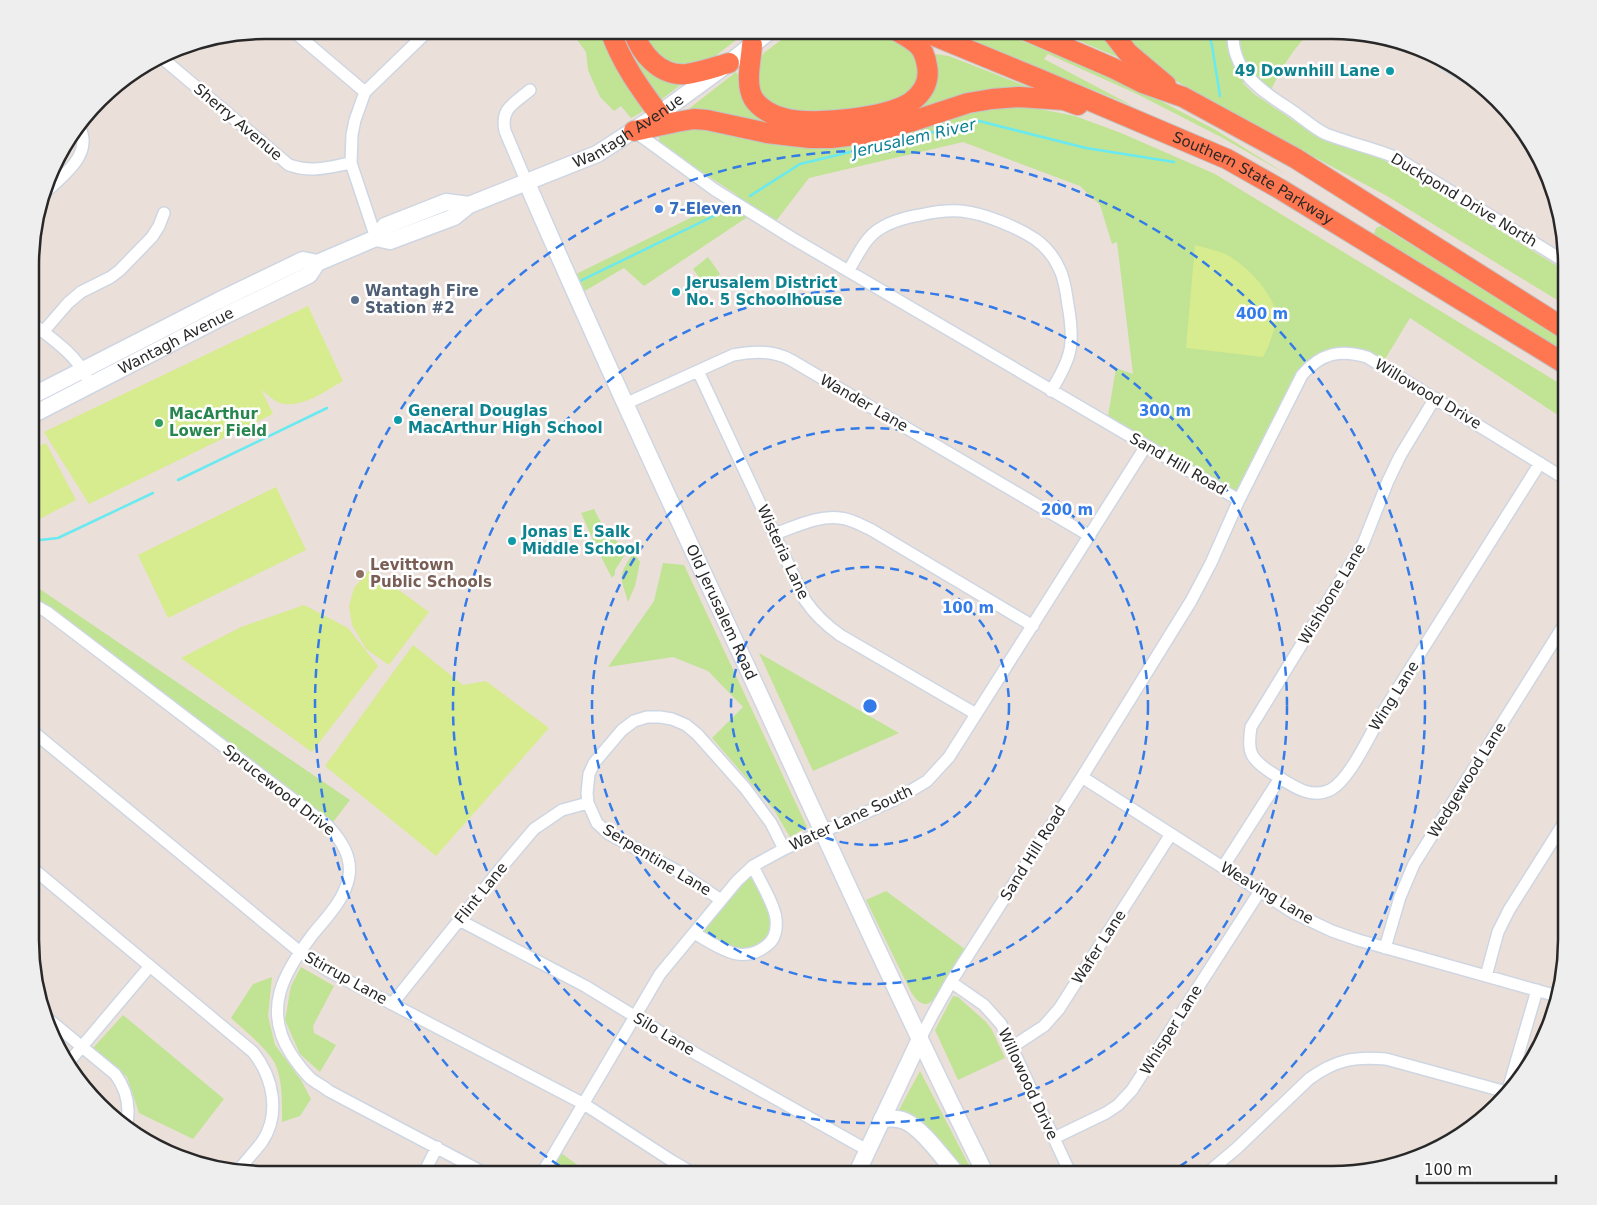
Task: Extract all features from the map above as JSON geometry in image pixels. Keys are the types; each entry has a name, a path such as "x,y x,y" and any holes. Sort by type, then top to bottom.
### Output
{"highway":[{"path":"613,39 631,76 659,114"},
{"path":"636,39 644,55 656,65 676,73 686,74 729,63"},
{"path":"752,45 749,83 753,97 772,114 786,119 804,121 854,118 886,112 910,102 921,93 926,85 928,73 926,59 919,46 909,39"},
{"name":"Southern State Parkway","path":"942,39 1039,78 1227,159 1280,189 1558,359"},
{"path":"1046,39 1114,68 1143,83 1177,95 1295,158 1558,324"},
{"path":"1117,39 1128,53 1177,95"},
{"path":"634,131 694,119 774,134 831,138 870,133 968,103 1018,97 1064,100 1117,119 1182,147 1227,159"}],"main road":[{"name":"Wantagh Avenue","path":"39,410 87,377 122,349 228,305 303,260 318,263 376,238 385,226 446,202 469,205 597,154 659,114 760,39"},
{"name":"Old Jerusalem Road","path":"527,183 625,404 823,832 982,1166"},
{"name":"Wantagh Avenue","path":"39,394 87,377"},
{"path":"860,1166 920,1039"},
{"path":"882,1119 899,1120 916,1128 950,1166"}],"street":[{"path":"303,39 365,92"},
{"path":"376,238 351,163 352,135 355,120 365,92 420,39"},
{"name":"Duckpond Drive North","path":"1234,39 1236,52 1247,76 1258,88 1324,133 1395,157 1558,257"},
{"name":"Sherry Avenue","path":"166,61 289,165 311,170 351,163"},
{"path":"527,183 503,124 504,115 510,107 530,90"},
{"name":"Sand Hill Road","path":"634,131 723,194 792,238 1239,500 1211,563 1191,601 1082,777 951,982 920,1039"},
{"path":"54,184 78,159 83,150 84,140 81,133"},
{"path":"849,270 869,238 878,230 893,222 938,211 961,211 980,216 1019,230 1036,240 1045,247 1060,269 1071,322 1071,350 1062,373 1051,391"},
{"path":"43,332 68,303 81,292 111,277 120,270 152,237 164,213"},
{"path":"39,329 61,346 87,377"},
{"name":"Wander Lane","path":"625,404 732,355 764,352 788,358 1090,536"},
{"name":"Willowood Drive","path":"1239,500 1302,375 1310,366 1325,357 1337,353 1355,353 1367,357 1558,474"},
{"name":"Wisteria Lane","path":"698,371 805,600 813,612 840,635 976,714"},
{"name":"Wishbone Lane","path":"1280,778 1263,767 1252,756 1248,744 1251,727 1363,544 1400,456 1436,398"},
{"name":"Water Lane South","path":"546,1166 660,974 737,881 753,866 784,849 894,800 927,781 949,757 1146,446"},
{"name":"Wing Lane","path":"1280,778 1299,790 1315,794 1329,791 1338,785 1349,771 1379,719 1540,463"},
{"path":"774,534 821,519 840,518 851,520 870,529 1033,626"},
{"name":"Sprucewood Drive","path":"39,608 328,826 340,838 349,864 349,876 344,892 338,903 300,952 283,981 277,1002 279,1028 285,1044 297,1064 310,1078 329,1091 472,1166"},
{"name":"Wedgewood Lane","path":"1385,948 1400,897 1414,864 1558,634"},
{"name":"Serpentine Lane","path":"721,900 682,873 608,834 597,824 588,803 589,774 594,763 622,730 634,721 660,716 686,725 745,788 771,823 784,849"},
{"name":"Stirrup Lane","path":"39,737 300,952 327,970 584,1104 681,1166"},
{"name":"Weaving Lane","path":"1082,777 1294,913 1332,931 1385,948 1552,994"},
{"path":"1224,867 1280,778"},
{"name":"Flint Lane","path":"392,1004 534,829 562,810 588,803"},
{"path":"1486,976 1498,932 1558,833"},
{"name":"Wafer Lane","path":"1012,1046 1044,1026 1060,1009 1171,834"},
{"path":"694,933 724,950 740,955 755,954 768,945 773,939 776,918 774,909 753,866"},
{"path":"39,874 253,1052 262,1063 270,1082 273,1102 270,1125 262,1141 243,1165"},
{"name":"Whisper Lane","path":"1054,1138 1106,1113 1118,1105 1132,1090 1260,891"},
{"name":"Silo Lane","path":"459,920 585,986 698,1055 867,1150"},
{"path":"72,1058 150,966"},
{"name":"Willowood Drive","path":"951,982 984,1005 1001,1024 1067,1166"},
{"path":"1512,1077 1537,990"},
{"path":"55,1025 115,1074 124,1087 128,1107 127,1120"},
{"path":"1216,1166 1309,1079 1321,1071 1344,1061 1366,1057 1386,1059 1500,1091"},
{"path":"428,1166 437,1147"}],"green space":[{"path":"577,39 610,39 644,104 642,112 631,118 621,106 614,111 600,97 588,70 586,52"},
{"path":"620,39 638,39 687,80 658,102"},
{"path":"645,39 737,39 701,67 667,66"},
{"path":"782,39 896,39 914,49 921,85 897,105 806,117 756,97 755,63 764,53"},
{"path":"965,39 1018,39 1138,89 1214,129 1286,174 1221,137 1137,94 1048,54 1044,59 1133,106"},
{"path":"1075,39 1110,39 1129,62"},
{"path":"1126,39 1304,39 1282,68 1269,94 1242,82 1254,94 1321,139 1372,155 1390,163 1558,266 1558,300 1387,196 1215,104 1173,79"},
{"path":"928,53 949,56 1036,90 837,133 781,125 917,104"},
{"path":"736,72 737,74 742,73 779,124 686,111"},
{"path":"1024,106 1075,116 1121,133 1215,174 1558,383 1558,415 1410,318 1382,364 1355,352 1309,365 1238,499 1107,422 1116,368 1133,374 1117,242 1112,244 1100,205 1080,186 963,142 809,178 776,221 758,210 644,286 624,268 578,295 570,277 737,195 667,149 659,142 659,136 694,125 729,131 982,108"},
{"path":"1381,226 1558,334 1558,348 1374,234 1376,228"},
{"path":"1195,245 1233,258 1249,271 1264,288 1274,305 1276,319 1268,348 1263,357 1186,348"},
{"path":"708,257 720,274 705,285 693,269"},
{"name":"MacArthur Lower Field","path":"308,306 343,381 313,398 288,404 280,403 261,389 273,414 89,504 44,432"},
{"path":"46,443 76,500 39,519 39,446"},
{"path":"276,487 306,550 168,618 138,555"},
{"path":"594,509 606,531 626,553 612,578 581,513"},
{"path":"631,556 636,556 640,562 635,586 628,602 622,583 622,574"},
{"path":"663,563 684,565 807,827 790,837 774,810 712,738 743,707 708,671 673,657 608,667 654,601"},
{"path":"370,569 429,612 389,665 366,649 352,625 349,606 354,588"},
{"path":"39,588 350,800 330,826 39,607"},
{"path":"304,605 348,628 378,666 312,752 181,658 241,627"},
{"path":"413,645 463,685 486,681 549,728 436,856 325,766"},
{"path":"759,653 899,733 813,771"},
{"path":"752,868 773,910 772,939 739,954 695,932"},
{"path":"886,891 966,950 936,997 926,1004 921,1003 912,994 866,900"},
{"path":"301,967 334,986 313,1026 314,1033 336,1045 320,1072 300,1054 285,1020 291,986"},
{"path":"272,977 268,1016 275,1045 301,1080 311,1099 300,1116 282,1122 281,1090 276,1066 264,1049 231,1018 253,984"},
{"path":"953,996 958,997 986,1022 992,1030 1005,1058 958,1080 935,1030"},
{"path":"123,1015 224,1099 193,1139 139,1113 127,1077 93,1048"},
{"path":"920,1071 969,1166 960,1166 921,1124 899,1110"},
{"path":"557,1150 579,1166 547,1166"}],"waterway":[{"name":"Jerusalem River","path":"1210,39 1220,96"},
{"name":"Jerusalem River","path":"750,196 800,164 979,121 1086,148 1174,162"},
{"name":"Jerusalem River","path":"578,282 724,211"},
{"name":"Jerusalem River","path":"178,480 327,408"},
{"name":"Jerusalem River","path":"39,540 58,538 153,493"}],"place":[{"name":"49 Downhill Lane","path":"1390,71"},
{"name":"7-Eleven","path":"659,209"},
{"name":"Jerusalem District No. 5 Schoolhouse","path":"676,292"},
{"name":"Wantagh Fire Station #2","path":"355,300"},
{"name":"General Douglas MacArthur High School","path":"398,420"},
{"name":"MacArthur Lower Field","path":"159,423"},
{"name":"Jonas E. Salk Middle School","path":"512,541"},
{"name":"Levittown Public Schools","path":"360,574"}]}
